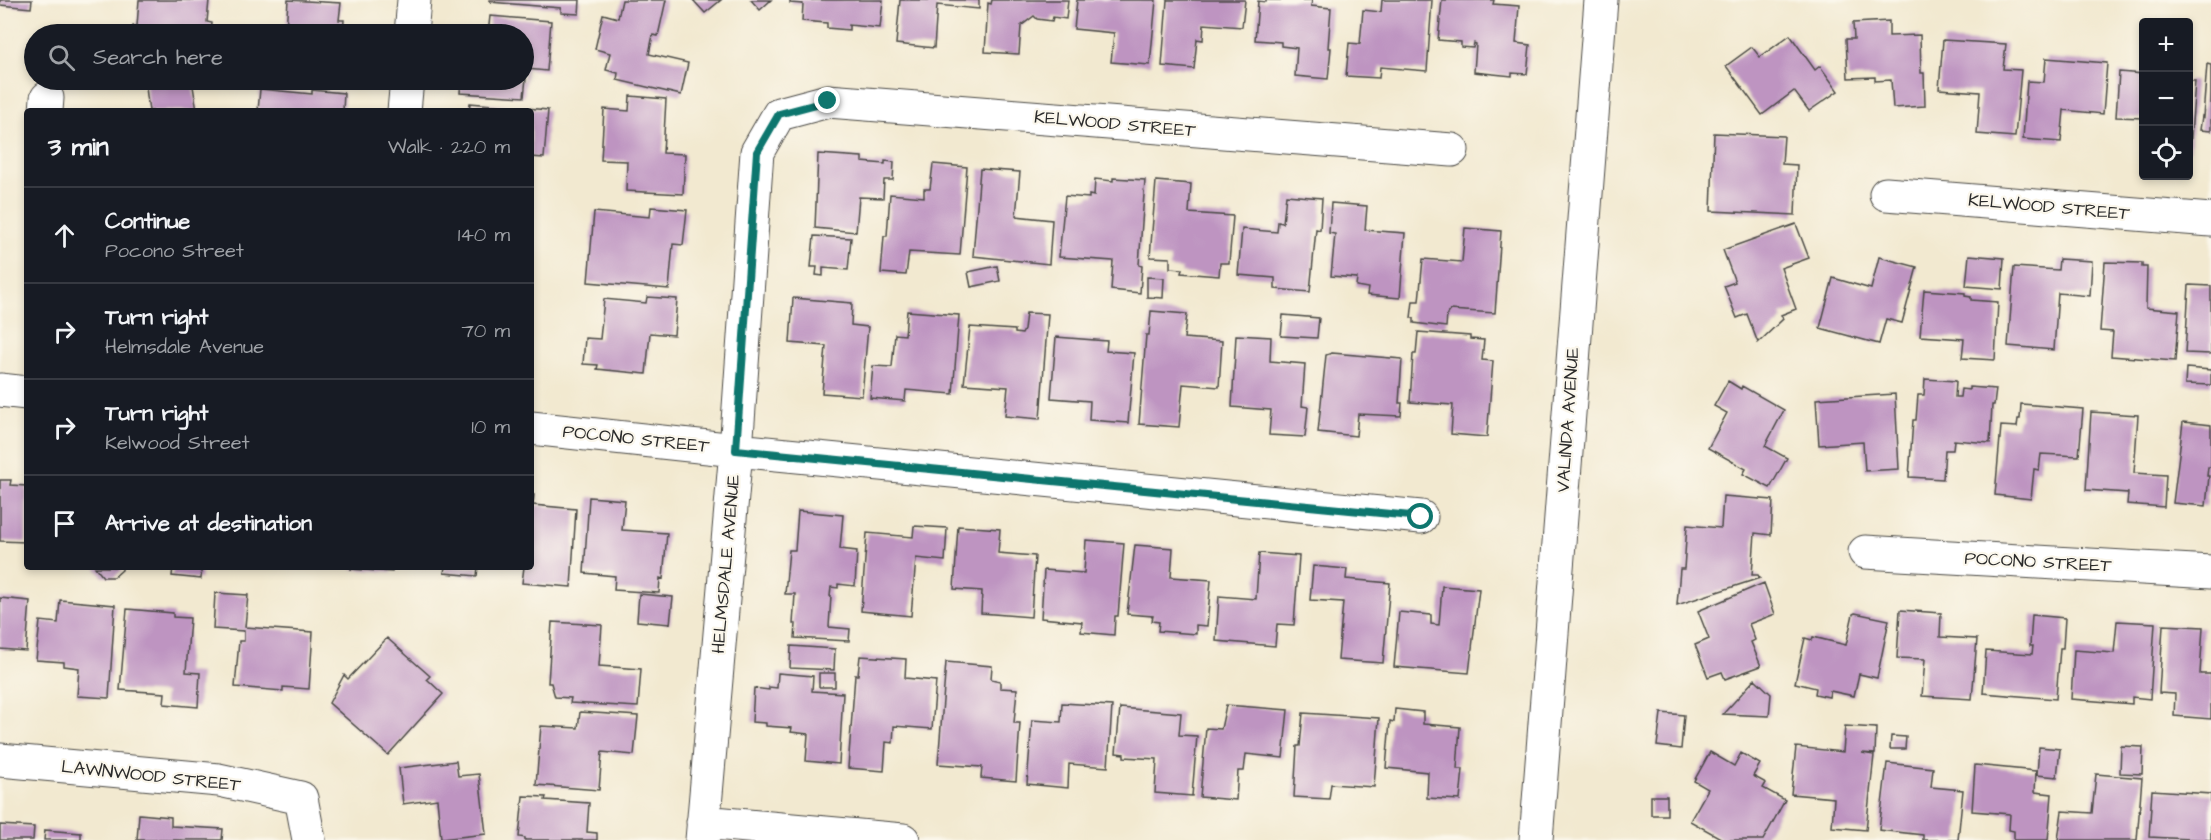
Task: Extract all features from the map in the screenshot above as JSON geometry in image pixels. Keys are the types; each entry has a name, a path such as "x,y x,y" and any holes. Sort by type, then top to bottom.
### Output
{"street":[{"path":"412,24 414,0"},
{"name":"VALINDA AVENUE","path":"1536,840 1600,0"},
{"path":"404,108 406,90"},
{"name":"KELWOOD STREET","path":"779,114 828,101 1452,150"},
{"name":"HELMSDALE AVENUE","path":"702,831 736,450 757,152 779,114"},
{"name":"KELWOOD STREET","path":"1886,194 2211,220"},
{"path":"0,390 24,393"},
{"name":"POCONO STREET","path":"534,428 1421,517"},
{"name":"POCONO STREET","path":"1865,552 2211,572"},
{"name":"LAWNWOOD STREET","path":"0,760 219,780 301,798 309,840"},
{"path":"702,831 903,840"}],"building":[{"path":"0,0 32,0 31,8 0,5"},
{"path":"139,0 209,0 207,22 212,24 137,24"},
{"path":"288,0 341,3 339,20 344,20 344,24 286,24"},
{"path":"490,0 580,0 579,14 561,13 561,8 490,2"},
{"path":"622,0 666,0 658,36 653,35 649,54 688,63 681,95 617,80 618,73 606,70 610,53 595,49 603,14 618,18"},
{"path":"693,0 721,0 705,13"},
{"path":"751,0 771,0 760,10"},
{"path":"790,0 883,0 880,28 849,25 849,30 827,28 827,23 802,21 803,4 790,3"},
{"path":"900,0 979,0 979,9 937,5 934,48 896,44"},
{"path":"992,0 1068,0 1066,19 1053,17 1052,21 1037,19 1034,16 1021,26 1019,54 985,52 988,3 991,4"},
{"path":"1077,0 1156,0 1150,65 1111,62 1114,33 1074,29"},
{"path":"1167,0 1245,0 1242,27 1204,24 1203,40 1197,39 1194,69 1162,66"},
{"path":"1266,0 1312,0 1311,6 1331,8 1328,79 1295,76 1297,48 1281,46 1281,42 1255,40 1258,1 1266,2"},
{"path":"1382,0 1432,0 1427,71 1380,67 1379,78 1346,76 1349,43 1360,44 1363,10 1381,12"},
{"path":"1442,0 1494,0 1493,4 1519,6 1516,43 1530,45 1527,74 1512,73 1512,76 1474,72 1476,44 1474,43 1473,48 1461,47 1461,42 1438,40"},
{"path":"490,16 551,21 547,71 534,70 534,24 489,24"},
{"path":"1889,21 1889,36 1920,35 1925,106 1893,108 1891,80 1875,81 1875,77 1848,78 1846,39 1854,39 1853,23"},
{"path":"1790,35 1815,70 1820,66 1838,91 1809,111 1794,91 1762,115 1726,66 1752,47 1760,57"},
{"path":"1943,40 2006,44 2003,69 2021,70 2015,137 1977,134 1980,92 1939,89"},
{"path":"2046,58 2107,63 2103,114 2064,110 2061,142 2023,139 2027,81 2044,82"},
{"path":"2207,64 2211,65 2211,131 2200,130"},
{"path":"2119,72 2139,74 2139,118 2116,117"},
{"path":"2193,81 2195,81 2193,109"},
{"path":"146,90 194,90 197,108 149,108"},
{"path":"260,90 312,94 312,90 344,93 343,108 258,108"},
{"path":"460,90 525,90 524,97 460,93"},
{"path":"630,96 666,99 663,153 685,154 683,194 626,191 627,161 601,160 604,109 629,111"},
{"path":"470,103 526,108 469,108"},
{"path":"534,109 548,110 544,158 534,157"},
{"path":"1714,133 1784,136 1782,164 1797,165 1795,215 1711,211"},
{"path":"818,154 862,157 862,162 885,164 885,161 894,162 893,180 884,180 883,198 859,197 856,232 815,228"},
{"path":"933,164 967,167 960,255 909,252 906,275 881,273 890,194 924,197 924,189 930,189"},
{"path":"980,169 1020,172 1016,216 1052,220 1049,264 973,256"},
{"path":"1113,178 1145,180 1139,265 1142,266 1140,293 1111,290 1113,261 1059,257 1065,196 1089,198 1089,195 1094,196 1095,179 1113,181"},
{"path":"1156,181 1191,184 1189,213 1233,216 1229,263 1220,263 1219,276 1181,273 1182,269 1170,268 1170,258 1150,257"},
{"path":"1286,195 1322,198 1320,230 1316,229 1310,292 1275,289 1275,278 1238,275 1242,229 1277,232 1278,222 1283,223"},
{"path":"1331,203 1367,206 1365,230 1405,233 1400,298 1367,295 1368,288 1356,286 1357,278 1331,276 1335,234 1329,233"},
{"path":"651,207 687,210 683,245 673,244 669,289 588,282 594,212 650,217"},
{"path":"1796,224 1809,258 1781,268 1796,309 1781,315 1783,319 1758,343 1747,314 1737,318 1724,286 1735,282 1723,250"},
{"path":"1465,228 1501,231 1495,313 1450,310 1447,314 1446,327 1414,323 1414,318 1411,318 1413,301 1419,301 1423,259 1462,262"},
{"path":"814,236 851,238 848,270 823,268 823,276 816,275 817,267 811,267"},
{"path":"1969,255 2004,258 2002,289 1966,286"},
{"path":"1879,257 1917,267 1902,323 1886,319 1879,344 1820,328 1833,278 1871,289"},
{"path":"2059,259 2092,261 2090,296 2058,293 2054,350 2008,346 2014,267 2058,270"},
{"path":"2105,262 2142,263 2142,267 2147,267 2146,308 2179,311 2175,361 2111,356 2113,332 2100,331"},
{"path":"997,266 1000,281 971,287 968,272"},
{"path":"1147,277 1164,278 1163,298 1147,297"},
{"path":"2189,285 2211,286 2211,354 2185,353"},
{"path":"1924,290 1965,293 1965,296 1971,297 1971,300 1998,302 1995,360 1962,358 1964,339 1920,336"},
{"path":"647,297 677,299 674,335 650,333 646,374 597,369 598,365 583,364 585,338 600,339 604,299 646,303"},
{"path":"793,298 852,303 851,325 868,327 862,396 822,393 826,346 790,343"},
{"path":"907,311 959,315 953,394 906,390 905,401 870,398 873,366 892,367 895,334 905,335"},
{"path":"1151,311 1187,314 1184,338 1222,341 1219,387 1183,384 1179,427 1139,424 1146,335 1149,335"},
{"path":"1026,313 1048,314 1040,419 1005,416 1008,387 964,384 970,327 1015,330 1015,333 1022,334"},
{"path":"1283,315 1319,318 1317,338 1281,336"},
{"path":"1418,332 1470,336 1470,339 1484,340 1482,360 1493,361 1487,437 1451,434 1453,405 1410,402 1413,354 1416,354"},
{"path":"1236,335 1271,337 1270,361 1305,364 1302,406 1308,407 1305,437 1269,435 1271,410 1232,407"},
{"path":"1056,337 1107,341 1106,351 1134,353 1128,423 1089,420 1090,401 1051,398"},
{"path":"1332,353 1402,359 1399,403 1402,403 1401,416 1358,414 1356,436 1318,432 1326,355"},
{"path":"2186,368 2211,370 2211,385 2185,384"},
{"path":"1925,379 1956,381 1955,397 1960,397 1961,389 1969,390 1969,387 1996,389 1994,405 1992,405 1990,443 1954,440 1953,450 1945,450 1943,479 1909,477 1913,420 1916,420 1918,395 1924,395"},
{"path":"1728,381 1741,389 1742,386 1784,410 1765,446 1787,458 1770,488 1743,474 1746,469 1708,448 1727,413 1714,406"},
{"path":"1895,394 1899,469 1865,471 1863,442 1819,445 1816,399"},
{"path":"2021,404 2083,409 2079,456 2041,454 2039,470 2034,469 2031,499 1995,495 2001,426 2017,427"},
{"path":"2091,412 2138,415 2134,473 2166,475 2164,507 2127,504 2128,493 2086,490"},
{"path":"2183,422 2211,425 2211,467 2208,467 2206,506 2173,503"},
{"path":"0,480 11,480 10,485 24,486 24,542 0,541"},
{"path":"1723,496 1773,500 1771,535 1755,533 1752,575 1758,575 1760,578 1677,605 1680,569 1684,569 1687,525 1721,528"},
{"path":"589,497 625,500 622,530 667,533 663,579 660,578 659,593 614,590 615,576 584,573"},
{"path":"534,505 576,509 571,587 522,583 524,570 534,570"},
{"path":"798,511 843,515 840,549 857,551 855,586 838,584 838,588 831,587 829,627 850,629 849,641 795,638 796,624 793,624 795,594 785,594 789,550 795,550"},
{"path":"914,526 947,528 945,561 916,558 911,616 861,611 867,533 913,537"},
{"path":"958,526 1000,529 998,553 1035,556 1031,617 981,613 982,591 954,589"},
{"path":"1086,540 1124,543 1118,616 1115,616 1114,635 1081,632 1082,622 1041,618 1044,570 1084,573"},
{"path":"1135,545 1173,548 1171,577 1211,580 1207,626 1196,625 1196,634 1158,631 1159,622 1152,621 1153,616 1127,614"},
{"path":"1259,553 1299,556 1294,625 1277,624 1275,646 1216,641 1219,596 1256,599"},
{"path":"1313,566 1347,569 1346,579 1390,583 1383,663 1338,660 1343,602 1310,600"},
{"path":"97,570 122,570 114,577 103,577"},
{"path":"173,570 202,570 201,579 172,576"},
{"path":"365,570 392,570 392,572"},
{"path":"444,570 478,570 477,576 444,573"},
{"path":"1764,583 1775,614 1749,624 1755,640 1751,642 1761,666 1725,679 1722,672 1708,677 1695,645 1709,639 1698,611"},
{"path":"1442,586 1479,589 1469,673 1394,667 1399,612 1431,615 1431,624 1439,625"},
{"path":"215,593 248,595 245,627 313,632 309,689 283,687 283,691 235,687 239,641 244,641 244,631 213,629"},
{"path":"639,594 673,597 670,624 637,621"},
{"path":"0,598 30,601 26,651 0,649"},
{"path":"60,600 115,605 109,698 77,696 79,668 64,666 64,662 36,660 40,621 58,623"},
{"path":"127,609 173,613 173,617 190,618 186,672 200,673 198,707 164,704 165,693 120,690"},
{"path":"1900,610 1941,613 1940,637 1977,639 1972,699 1922,696 1925,659 1897,658"},
{"path":"1855,613 1889,620 1877,678 1859,674 1854,696 1830,691 1829,697 1815,694 1816,688 1795,683 1805,638 1812,640 1813,637 1846,645"},
{"path":"2032,615 2065,618 2056,699 1983,693 1986,651 2032,654 2033,646 2030,646"},
{"path":"2117,621 2155,623 2150,699 2132,697 2132,704 2071,699 2074,650 2114,653"},
{"path":"552,622 602,625 599,666 641,669 638,707 570,703 571,698 555,697 551,683 548,683"},
{"path":"2163,625 2203,627 2200,674 2211,674 2211,719 2174,716 2175,694 2159,693"},
{"path":"387,638 430,676 427,679 443,694 388,755 329,703 344,675 348,679"},
{"path":"791,646 835,649 834,670 790,668"},
{"path":"860,656 906,659 905,678 936,681 932,729 894,726 893,743 886,742 884,771 848,768 855,675 858,675"},
{"path":"946,662 992,666 991,679 1000,681 1000,688 1017,689 1014,723 1020,723 1016,781 981,778 982,767 938,764"},
{"path":"778,673 813,676 812,691 843,693 839,764 806,761 808,734 791,732 792,728 766,726 766,723 752,722 754,688 769,690 769,687 777,688"},
{"path":"819,673 835,673 835,687 819,687"},
{"path":"1755,679 1771,694 1769,716 1723,714"},
{"path":"1062,703 1112,706 1108,767 1069,764 1068,788 1027,784 1032,720 1061,722"},
{"path":"1226,705 1288,710 1283,758 1246,754 1244,771 1238,771 1236,800 1200,797 1206,728 1221,729"},
{"path":"1120,708 1181,713 1179,735 1197,736 1192,796 1155,793 1157,759 1124,757 1124,754 1116,753"},
{"path":"1395,709 1423,712 1423,724 1460,727 1457,769 1463,769 1460,800 1427,798 1428,772 1386,768 1390,721 1394,722"},
{"path":"580,712 638,716 634,755 602,752 599,790 536,785 541,726 578,728"},
{"path":"1303,713 1379,718 1374,787 1331,784 1329,799 1294,797 1297,746 1300,746"},
{"path":"1661,713 1684,715 1681,749 1657,746"},
{"path":"1845,726 1876,728 1875,754 1862,753 1874,755 1866,830 1832,827 1834,798 1791,794 1796,747 1843,752"},
{"path":"1891,736 1906,737 1905,749 1890,749"},
{"path":"2121,746 2143,747 2142,774 2120,773"},
{"path":"2039,747 2060,749 2057,777 2037,775"},
{"path":"1710,752 1734,766 1741,753 1760,764 1753,776 1766,783 1763,788 1785,800 1763,840 1724,840 1690,821 1708,789 1694,781"},
{"path":"456,761 458,776 479,774 486,834 441,839 437,799 403,804 399,768"},
{"path":"1887,763 1933,768 1931,787 1963,790 1958,840 1923,840 1923,835 1879,830"},
{"path":"1975,765 2036,771 2035,792 2052,794 2048,840 2014,840 2014,831 2009,830 2010,814 1972,811"},
{"path":"2096,774 2142,778 2137,840 2058,840 2062,811 2092,813"},
{"path":"2152,790 2211,794 2211,840 2149,837"},
{"path":"523,796 589,803 587,832 597,833 597,840 525,840 519,837"},
{"path":"1651,796 1667,796 1667,815 1651,815"},
{"path":"139,814 171,817 171,826 223,829 222,840 137,840"},
{"path":"0,825 34,827 33,840 0,840"},
{"path":"45,830 81,833 81,840 44,840"}],"route":[{"path":"828,101 779,114 757,152 736,450 1421,517"}]}
